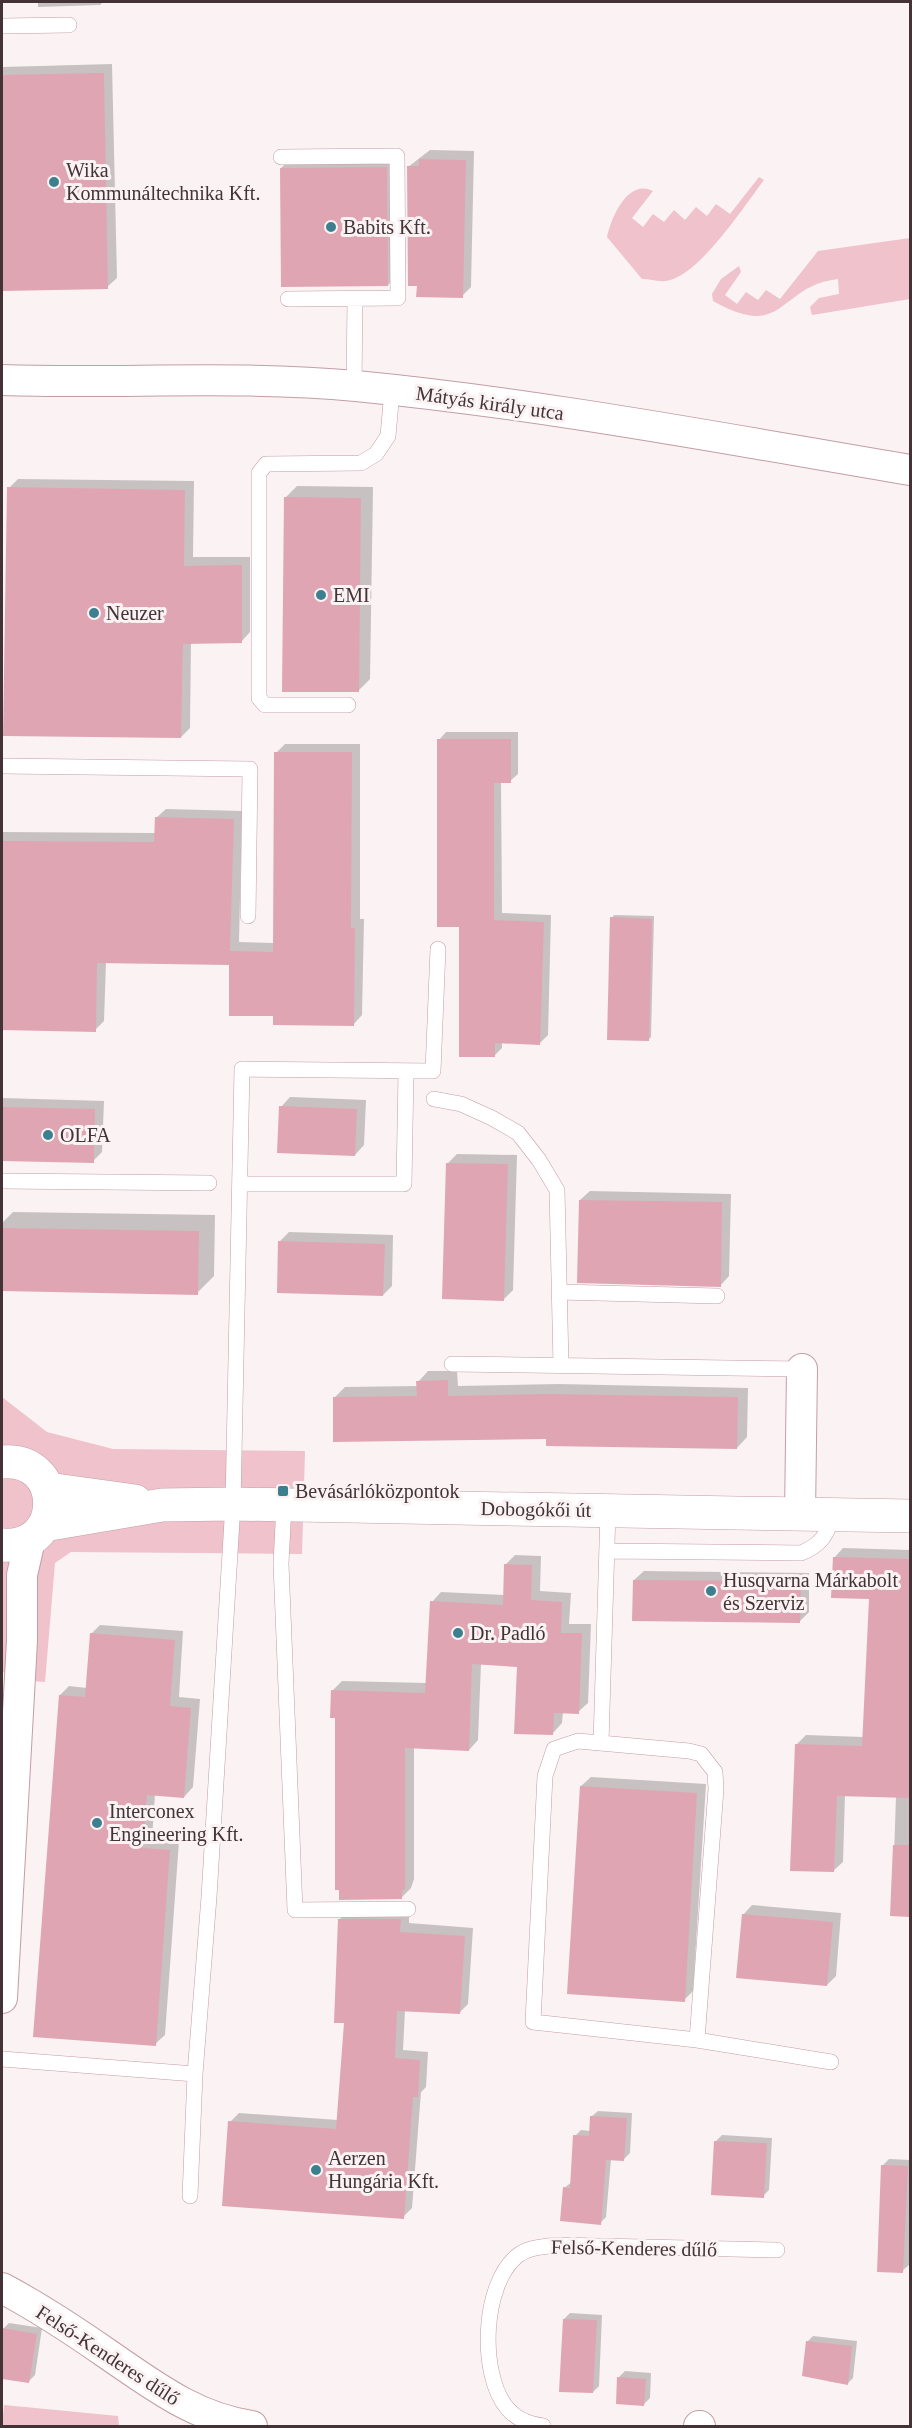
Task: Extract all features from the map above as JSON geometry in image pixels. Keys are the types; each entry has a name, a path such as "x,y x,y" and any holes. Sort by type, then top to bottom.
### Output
{"main road":[{"path":"4,1459 32,1468 48,1489 50,1506 25,1537"},
{"name":"Dobogókői út","path":"48,1489 162,1505 284,1504 910,1516"},
{"name":"Dobogókői út","path":"25,1537 162,1505"}],"street":[{"name":"Mátyás király utca","path":"2,380 265,382 354,386 494,401 910,470"},
{"name":"Mátyás király utca","path":"2,394 64,382"},
{"path":"800,1514 802,1369"},
{"path":"2,1998 17,1636 25,1537"},
{"path":"2,1564 11,1577 17,1636"},
{"name":"Felső-Kenderes dűlő","path":"2,2288 76,2332 186,2406 229,2423 252,2427"}],"lane":[{"path":"2,26 69,26"},
{"path":"281,157 397,156 398,298 288,299"},
{"path":"354,386 355,299"},
{"path":"348,705 265,705 259,698 259,472 266,464 361,463 376,454 388,436 392,390"},
{"path":"2,766 250,769 248,916"},
{"path":"190,2196 195,2074 209,1897 233,1504 242,1069 433,1071 438,949"},
{"path":"240,1184 404,1184 406,1071"},
{"path":"434,1099 461,1104 518,1133 539,1160 557,1190 561,1365"},
{"path":"2,1181 209,1183"},
{"path":"559,1292 717,1296"},
{"path":"452,1364 802,1369"},
{"path":"284,1504 281,1564 295,1910 408,1909"},
{"path":"601,1743 608,1511"},
{"path":"607,1551 801,1553 814,1548 826,1536 833,1515"},
{"path":"697,2040 716,1789 715,1772 701,1754 578,1741 554,1749 545,1776 533,2022 697,2040 831,2062"},
{"path":"2,2059 195,2074"},
{"name":"Felső-Kenderes dűlő","path":"543,2427 519,2419 507,2408 498,2393 491,2369 488,2327 492,2305 503,2275 517,2256 532,2248 556,2245 777,2250"}],"shaded area":[{"path":"759,177 764,180 733,222 705,255 678,277 665,281 642,279 607,237 616,211 628,195 635,190 653,191 632,218 643,227 653,214 664,222 674,210 685,220 696,207 707,216 716,204 730,214"},
{"path":"910,238 910,299 812,315 810,307 819,298 839,294 838,279 803,291 769,314 755,316 737,312 713,301 712,294 721,279 739,266 741,272 725,295 737,304 746,292 758,300 766,290 780,299 818,251"},
{"path":"2,1397 47,1432 113,1449 305,1451 302,1554 71,1552 55,1563 45,1682 7,1679 2,1669"},
{"path":"4,2405 118,2416 119,2426 2,2426"}],"building":[{"name":"Wika Kommunáltechnika Kft.","path":"104,73 108,289 2,291 2,75"},
{"path":"419,159 466,160 463,298 416,297 417,286 408,286 407,166 419,166"},
{"name":"Babits Kft.","path":"387,167 388,286 281,287 280,168"},
{"name":"Neuzer","path":"7,487 185,490 184,566 242,565 242,643 183,644 181,738 3,736"},
{"name":"EMI","path":"284,497 361,498 359,692 282,692"},
{"path":"437,739 511,739 511,783 494,783 494,920 544,922 540,1045 495,1043 495,1057 459,1057 459,927 437,927"},
{"path":"274,752 352,752 351,928 355,928 354,1026 273,1025 273,1016 229,1016 229,965 97,963 96,1032 2,1030 2,841 154,842 155,817 234,819 230,951 273,952"},
{"path":"610,917 652,919 649,1041 607,1040"},
{"path":"279,1106 357,1109 355,1156 277,1153"},
{"name":"OLFA","path":"2,1107 95,1109 94,1163 2,1161"},
{"path":"446,1163 508,1164 504,1301 442,1299"},
{"path":"579,1200 722,1202 721,1287 577,1283"},
{"path":"2,1228 199,1231 198,1295 2,1291"},
{"path":"278,1241 385,1244 383,1296 277,1293"},
{"path":"448,1380 448,1396 547,1394 738,1397 737,1449 546,1446 546,1439 333,1442 333,1397 417,1396 416,1381"},
{"path":"833,1557 910,1559 910,1798 837,1796 834,1872 790,1871 795,1744 862,1746 869,1599 831,1598"},
{"path":"504,1564 532,1565 531,1600 562,1602 561,1633 582,1633 579,1714 554,1713 553,1735 514,1734 517,1667 472,1664 469,1751 405,1748 405,1890 402,1890 402,1899 339,1900 339,1890 335,1890 335,1718 330,1718 331,1690 425,1693 430,1601 503,1605"},
{"path":"633,1580 801,1581 800,1623 632,1621"},
{"name":"Interconex Engineering Kft.","path":"90,1633 175,1640 170,1706 191,1708 184,1798 147,1795 143,1848 170,1850 156,2046 33,2037 59,1695 85,1697"},
{"path":"580,1786 697,1793 685,2002 567,1994"},
{"path":"893,1845 910,1845 910,1917 890,1916"},
{"path":"742,1914 833,1922 827,1986 736,1978"},
{"path":"338,1919 401,1919 400,1932 465,1936 460,2014 397,2011 395,2058 420,2060 418,2097 413,2097 404,2219 222,2206 228,2121 336,2129 344,2023 334,2023"},
{"path":"590,2116 627,2118 624,2161 606,2160 601,2225 560,2221 563,2187 570,2188 573,2135 589,2136"},
{"path":"714,2141 767,2143 764,2198 711,2195"},
{"path":"881,2165 908,2166 903,2273 877,2272"},
{"path":"563,2319 597,2320 593,2393 559,2392"},
{"path":"2,2328 37,2334 29,2383 2,2379"},
{"path":"806,2341 852,2346 848,2385 802,2376"},
{"path":"617,2377 646,2379 644,2406 616,2404"}],"place":[{"name":"Wika Kommunáltechnika Kft.","path":"54,182"},
{"name":"Babits Kft.","path":"331,227"},
{"name":"EMI","path":"321,595"},
{"name":"Neuzer","path":"94,613"},
{"name":"OLFA","path":"48,1135"},
{"name":"Bevásárlóközpontok","path":"283,1491"},
{"name":"Husqvarna Márkabolt és Szerviz","path":"711,1591"},
{"name":"Dr. Padló","path":"458,1633"},
{"name":"Interconex Engineering Kft.","path":"97,1823"},
{"name":"Aerzen Hungária Kft.","path":"316,2170"}]}
